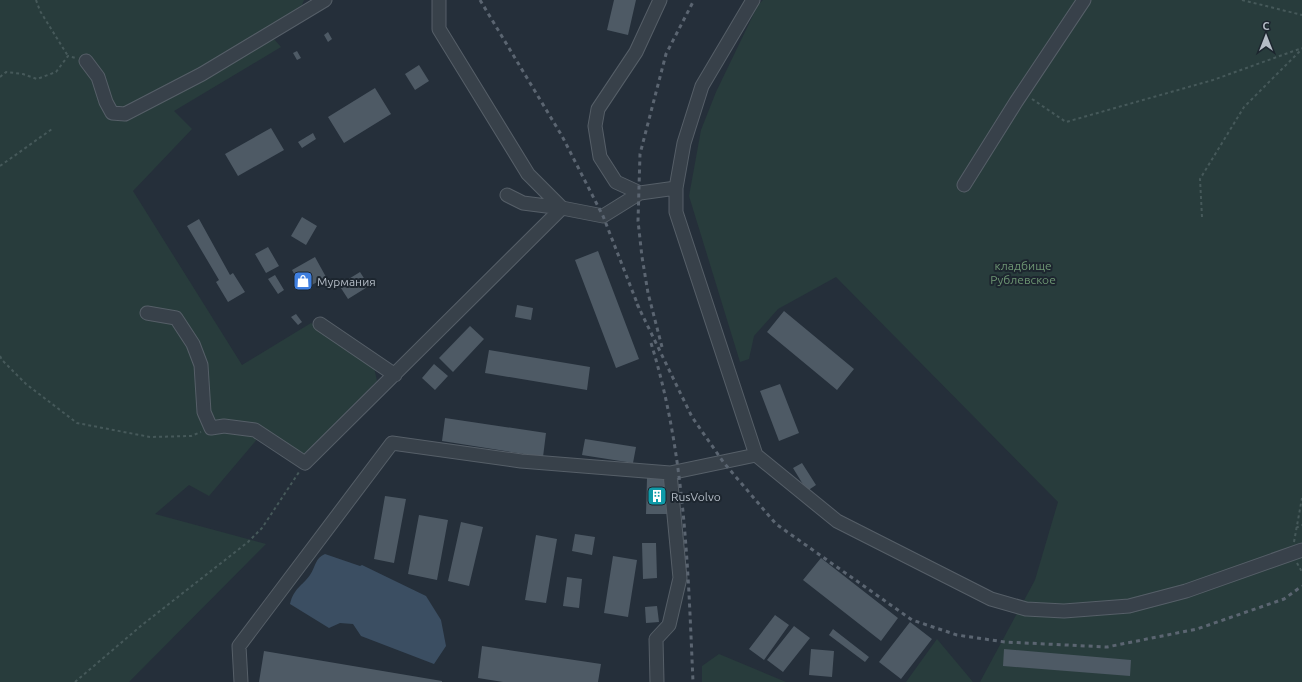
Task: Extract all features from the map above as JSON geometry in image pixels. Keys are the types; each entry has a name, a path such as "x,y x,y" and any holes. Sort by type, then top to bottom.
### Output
{"lane":[{"path":"86,61 98,77 106,102 112,113 125,114 202,74 325,0"},
{"path":"439,0 439,29 528,174 562,208"},
{"path":"640,193 616,182 600,156 595,126 598,109 636,52 660,0"},
{"path":"753,0 702,86 684,143 676,188 676,212 756,455 837,521 991,599 1026,609 1064,611 1129,606 1186,591 1297,552"},
{"path":"964,185 1022,92 1084,0"},
{"path":"507,195 523,204 562,208 603,216 640,193 676,188"},
{"path":"147,313 176,318 193,344 201,365 204,412 211,428 224,426 255,430 305,463 562,208"},
{"path":"320,324 395,375"},
{"path":"241,682 240,646 392,443 521,461 670,473 756,455"},
{"path":"657,682 656,639 669,625 680,578 670,473"}],"path":[{"path":"36,0 40,11 68,56 86,61"},
{"path":"1242,0 1302,15"},
{"path":"1022,92 1066,122 1214,80 1302,49"},
{"path":"1202,217 1200,179 1244,107 1302,49"},
{"path":"0,77 6,72 23,74 37,79 56,72 68,56"},
{"path":"0,166 52,129"},
{"path":"0,356 1,361 26,384 77,423 150,437 190,436 211,428"},
{"path":"75,682 142,625 248,542 262,528 305,463"},
{"path":"1297,552 1296,528 1302,498"},
{"path":"1296,528 1302,525"}],"green space":[{"path":"0,0 304,0 302,5 266,30 281,47 174,111 192,129 133,191 242,365 311,323 374,367 377,381 303,455 264,431 209,496 189,485 155,514 266,544 129,682 0,682"},
{"name":"кладбище Рублевское","path":"763,0 1302,0 1302,682 980,682 1035,580 1058,502 836,277 778,309 754,336 749,359 740,362 689,196 701,130 716,92 758,5"},
{"path":"937,639 973,682 906,682"},
{"path":"719,654 786,682 702,682 702,666"}],"water":[{"path":"325,554 360,566 362,565 426,596 441,620 446,646 434,664 361,636 353,624 340,623 329,628 290,604 298,588 310,575 317,560"}],"building":[{"path":"614,0 636,0 628,35 607,30"},
{"path":"328,32 332,39 328,42 324,35"},
{"path":"297,51 301,58 297,60 293,53"},
{"path":"419,65 429,81 415,90 405,74"},
{"path":"375,88 391,114 344,143 328,117"},
{"path":"271,128 284,150 238,176 225,154"},
{"path":"313,133 316,139 302,148 298,142"},
{"path":"302,217 317,226 306,245 291,236"},
{"path":"199,219 230,275 233,273 245,292 228,302 216,282 219,280 187,226"},
{"path":"268,247 279,266 266,273 255,254"},
{"path":"598,251 639,359 616,368 575,260"},
{"path":"315,257 326,277 303,290 292,270"},
{"path":"360,272 369,286 348,299 339,285"},
{"path":"275,275 284,290 278,294 268,279"},
{"path":"517,305 533,308 531,320 515,317"},
{"path":"784,311 854,369 837,390 767,332"},
{"path":"296,314 302,322 298,325 291,317"},
{"path":"470,326 484,339 453,372 439,358"},
{"path":"489,350 590,367 587,390 485,373"},
{"path":"434,364 448,376 435,390 422,378"},
{"path":"780,384 799,433 779,441 760,391"},
{"path":"445,418 546,433 543,457 442,441"},
{"path":"585,439 636,447 633,463 582,455"},
{"path":"802,463 816,485 807,491 793,468"},
{"name":"RusVolvo","path":"647,478 668,479 667,514 646,514"},
{"path":"385,496 406,499 394,563 374,559"},
{"path":"419,515 448,520 437,580 408,574"},
{"path":"461,522 483,527 469,586 448,581"},
{"path":"575,534 595,537 592,555 572,551"},
{"path":"536,535 557,539 546,603 525,600"},
{"path":"642,543 656,543 657,578 643,579"},
{"path":"613,556 637,560 628,617 604,613"},
{"path":"821,558 898,618 881,641 803,580"},
{"path":"567,577 582,579 579,608 563,606"},
{"path":"657,606 659,622 646,623 645,607"},
{"path":"775,615 789,625 764,660 749,649"},
{"path":"910,622 932,639 901,679 879,662"},
{"path":"794,626 810,638 783,672 767,660"},
{"path":"833,629 869,657 865,662 829,635"},
{"path":"482,646 601,664 598,682 503,682 478,678"},
{"path":"811,649 834,651 832,677 809,675"},
{"path":"1004,649 1131,660 1130,676 1003,666"},
{"path":"264,651 442,681 442,682 259,682"}],"railway":[{"path":"480,0 562,136 603,216 639,308"},
{"path":"662,347 648,293 642,257 638,221 640,154 666,54 694,0"},
{"path":"637,304 692,417 724,463 776,524 912,620 957,635 1005,642 1107,647 1197,629 1284,599 1302,586"},
{"path":"651,343 662,384 678,468 686,553 693,682"}],"place":[{"name":"Мурмания","path":"303,281"},
{"name":"RusVolvo","path":"657,496"}]}
